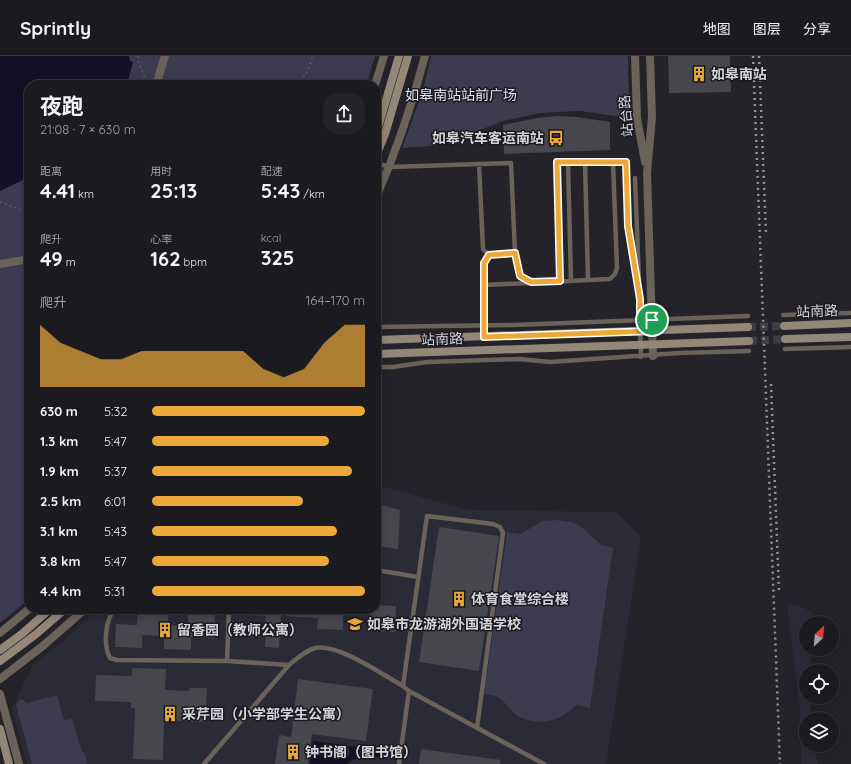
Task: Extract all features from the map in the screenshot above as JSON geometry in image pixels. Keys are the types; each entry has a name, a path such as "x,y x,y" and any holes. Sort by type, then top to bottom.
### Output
{"street":[{"path":"158,80 165,56"},
{"path":"377,80 384,56"},
{"path":"381,118 400,56"},
{"path":"381,144 408,56"},
{"path":"381,187 390,167 415,93 425,56"},
{"name":"站台路","path":"635,56 637,118 647,173"},
{"name":"站台路","path":"650,56 652,117 647,173 653,356"},
{"path":"0,264 24,260"},
{"name":"站南路","path":"784,326 851,323"},
{"name":"站南路","path":"381,340 748,327"},
{"name":"站南路","path":"785,339 851,337"},
{"name":"站南路","path":"381,354 749,340"},
{"path":"0,633 24,613"},
{"path":"0,650 23,633 44,614"},
{"path":"0,661 35,635 59,614"},
{"path":"0,679 44,645 79,614"},
{"path":"0,694 19,764"},
{"path":"0,729 9,764"}],"lane":[{"path":"560,281 557,162 626,162 628,226 640,299"},
{"path":"568,162 571,281"},
{"path":"585,162 588,280"},
{"path":"485,285 588,280 610,278 615,274 617,268 614,162"},
{"path":"381,164 390,167 512,163 515,253 520,276 531,282"},
{"path":"479,164 483,249 489,255 515,253"},
{"path":"635,178 641,357"},
{"path":"484,337 484,263 489,255"},
{"path":"783,315 851,313"},
{"path":"381,327 748,316"},
{"path":"785,349 851,347"},
{"path":"381,367 393,367 427,362 520,359 550,362 641,357 679,353 749,351"},
{"path":"403,686 426,516 493,524 500,527 503,533 477,728"},
{"path":"381,571 418,577"},
{"path":"111,614 109,616 106,637 107,652 110,658 117,660 227,661 289,665"},
{"path":"227,661 228,614"},
{"path":"204,764 289,665 301,655 315,648 330,649 345,653 403,686 409,691 544,764"},
{"path":"399,764 409,691"}],"path":[{"path":"138,56 139,64 146,80"},
{"path":"301,80 307,72 313,56"},
{"path":"0,202 24,211 24,220"}],"shaded area":[{"path":"0,56 129,56 130,61 133,62 128,80 24,80 24,179 0,191"},
{"name":"如皋市龙游湖外国语学校","path":"381,486 469,510 616,512 641,537 606,764 27,764 12,708 33,664 65,640 93,614 381,614"},
{"path":"787,604 799,606 812,612 812,616 799,616 799,656 812,656 811,664 799,664 799,704"},
{"path":"799,704 811,704 810,712 800,712"},
{"path":"313,741 345,745 345,748 342,747 341,755 349,756 350,749 348,746 386,751 388,753 384,758 369,756 352,760 347,764 310,764"},
{"path":"801,752 815,752 818,764 801,764"}],"green space":[{"path":"0,56 375,56 368,80 24,80 24,603 0,623"},
{"name":"如皋南站站前广场","path":"431,56 628,56 629,118 580,111 540,113 503,121 442,145 402,148 423,90"},
{"path":"557,520 571,522 582,527 601,545 613,548 590,708 576,705 570,711 550,721 535,722 517,715 498,697 484,694 507,532 520,534 543,521"},
{"path":"57,695 64,720 72,719 87,764 32,764 16,705 18,701 22,699 27,703"}],"building":[{"name":"如皋南站","path":"668,56 730,56 731,92 669,93"},
{"name":"如皋汽车客运南站","path":"557,116 577,117 610,122 610,150 504,154 503,125 537,118"},
{"path":"381,504 400,510 398,549 381,547"},
{"name":"体育食堂综合楼","path":"439,527 499,536 479,671 419,662"},
{"path":"381,605 396,606 395,632 368,630 369,614 381,614"},
{"name":"留香园（教师公寓）","path":"138,614 168,614 168,625 188,626 188,614 215,614 214,638 191,637 191,650 164,649 164,636 142,635 142,648 115,647 116,624 137,625"},
{"path":"233,614 266,614 266,616"},
{"path":"266,614 281,614 279,648 265,647"},
{"path":"286,614 343,614 343,630 317,629 318,618 286,616"},
{"name":"采芹园（小学部学生公寓）","path":"132,668 166,669 165,690 189,691 189,688 207,688 205,722 164,720 163,760 133,759 135,708 131,708 131,702 95,701 96,675 132,676"},
{"path":"298,679 373,689 366,741 312,734 308,764 275,764 279,735 291,737"},
{"path":"421,749 501,760 500,764 419,764"}],"tunnel":[{"path":"748,327 784,326"},
{"path":"749,341 785,339"}],"railway":[{"path":"753,56 780,764"},
{"path":"759,56 766,234"},
{"path":"771,384 779,592"}],"place":[{"name":"如皋南站","path":"699,74"},
{"name":"如皋汽车客运南站","path":"556,138"},
{"name":"体育食堂综合楼","path":"459,599"},
{"name":"如皋市龙游湖外国语学校","path":"355,624"},
{"name":"留香园（教师公寓）","path":"165,630"},
{"name":"采芹园（小学部学生公寓）","path":"170,714"},
{"name":"钟书阁（图书馆）","path":"293,752"}],"route":[{"path":"557,162 626,162 628,226 640,299 640,320 652,320 653,331 484,337 484,263 489,255 515,253 520,276 531,282 560,281 557,162"}]}
